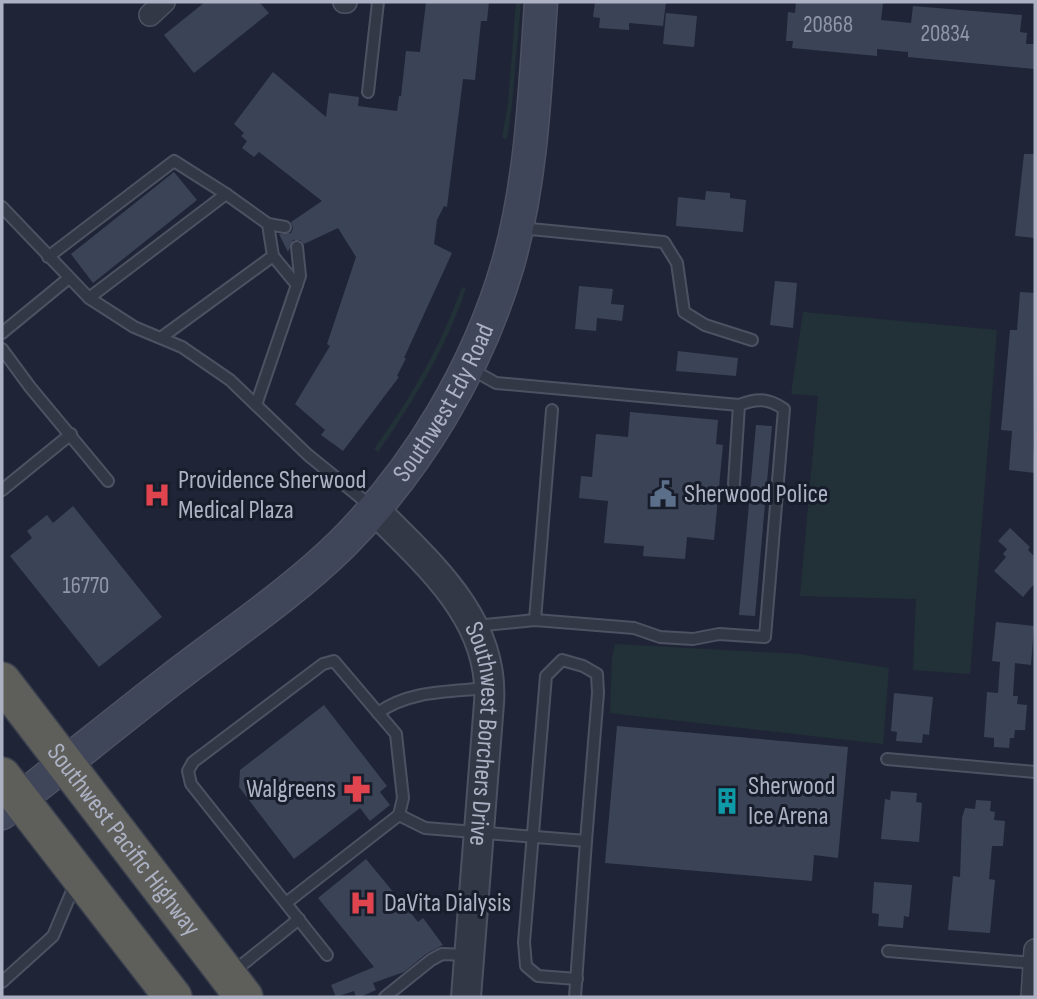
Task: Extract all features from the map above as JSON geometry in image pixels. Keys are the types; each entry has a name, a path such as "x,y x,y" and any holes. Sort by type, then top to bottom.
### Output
{"highway":[{"name":"Southwest Pacific Highway","path":"2,681 236,987"},
{"name":"Southwest Pacific Highway","path":"8,796 79,875 173,997"}],"main road":[{"name":"Southwest Edy Road","path":"8,796 64,764 300,580 341,544 374,509 433,428 467,366 498,293 517,228 527,170 541,2"}],"street":[{"name":"Southwest Borchers Drive","path":"374,509 447,584 465,610 485,656 491,687 466,997"},
{"path":"1032,997 1035,956"}],"lane":[{"path":"368,92 378,2"},
{"path":"48,257 174,161 268,224 285,227"},
{"path":"89,298 226,194"},
{"path":"2,207 89,298 134,327 162,337 191,353 230,380 308,455 374,509"},
{"path":"268,224 273,256 297,285"},
{"path":"517,228 664,242 677,263 684,312 705,325 752,340"},
{"path":"256,405 300,276 297,247"},
{"path":"162,337 273,256"},
{"path":"2,333 69,278"},
{"path":"2,349 108,481"},
{"path":"467,366 496,383 739,405 755,399 771,400 784,409 765,637 660,637 634,628 535,620 472,627"},
{"path":"734,484 739,405"},
{"path":"535,620 552,410"},
{"path":"2,490 71,434"},
{"path":"575,997 598,693 597,674 583,666 562,660 546,676 524,942 526,966 538,976 576,979"},
{"path":"286,903 399,815 403,798 396,734 334,661 323,664 193,762 188,771 191,784 327,955"},
{"path":"378,713 391,703 412,696 491,687"},
{"path":"887,759 1035,772"},
{"path":"399,815 404,820 425,828 586,841"},
{"path":"2,982 54,936 79,875"},
{"path":"236,987 299,919"},
{"path":"888,951 1035,956"},
{"path":"384,997 442,954 469,955"}],"shaded area":[{"path":"516,2 521,2 507,139 502,138 508,104"},
{"path":"462,287 466,288 439,353 378,452 374,449 424,371 445,330"},
{"path":"803,312 997,330 970,674 913,670 916,599 800,596 818,396 791,394"},
{"path":"615,644 798,654 889,668 883,744 610,713"}],"building":[{"path":"205,2 259,2 269,13 194,73 164,35"},
{"path":"426,2 489,2 487,21 481,21 475,80 463,79 447,207 444,206 437,220 434,244 452,253 404,358 397,376 399,377 343,451 321,435 325,430 295,404 330,346 327,344 356,257 338,228 304,244 300,240 293,240 288,252 279,234 291,233 291,222 322,201 259,152 254,157 242,148 247,141 241,136 244,133 234,124 273,72 326,117 329,93 359,97 358,106 397,111 406,51 420,52"},
{"path":"595,2 666,2 663,26 629,23 629,30 599,28 600,18 593,17"},
{"path":"796,2 883,3 881,20 911,23 913,6 1022,15 1020,32 1027,33 1026,44 1035,44 1035,69 908,57 908,52 877,49 877,56 792,48 793,41 786,41 788,12 795,13"},
{"path":"666,13 697,16 694,47 663,44"},
{"path":"1024,154 1035,154 1035,238 1015,236"},
{"path":"174,172 197,200 93,283 71,254"},
{"path":"706,191 730,193 730,198 746,200 743,232 676,226 678,197 705,200"},
{"path":"775,281 797,283 793,328 770,325"},
{"path":"579,286 613,289 611,304 624,305 622,321 597,318 596,331 575,329"},
{"path":"1020,292 1035,293 1035,473 1009,470 1012,431 1001,430 1010,330 1017,330"},
{"path":"678,351 738,358 736,376 676,371"},
{"path":"630,412 718,420 716,444 723,445 714,540 687,537 685,559 643,556 644,546 604,543 608,501 579,498 581,476 592,477 596,434 628,437"},
{"path":"756,425 772,426 755,616 739,615"},
{"path":"73,506 162,617 99,667 10,556 32,538 27,531 47,515 53,523"},
{"path":"1010,528 1030,547 1028,550 1035,557 1035,583 1023,597 994,571 1006,557 1003,554 1007,549 998,541"},
{"path":"996,622 1034,626 1031,665 1015,663 1013,696 1018,696 1017,704 1027,705 1025,730 1015,730 1014,738 1010,738 1009,748 994,747 994,738 984,737 987,692 998,693 1000,662 992,661"},
{"path":"894,693 933,697 929,735 923,734 922,743 896,741 897,732 891,731"},
{"name":"Walgreens","path":"324,705 387,786 380,792 390,805 370,821 360,808 294,859 239,787 240,770"},
{"name":"Sherwood Ice Arena","path":"617,726 848,747 838,858 814,855 812,881 605,863"},
{"path":"891,791 917,793 916,802 922,803 919,842 881,839 885,799 890,800"},
{"path":"976,800 991,801 990,811 995,812 994,820 1005,821 1003,846 992,846 989,879 995,880 990,933 948,930 953,876 960,877 962,818 965,808 975,809"},
{"path":"366,859 418,922 423,918 443,945 426,954 404,972 373,983 376,990 360,997 356,997 354,991 336,997 331,985 374,967 318,898"},
{"path":"874,882 912,885 909,917 904,916 903,928 878,926 879,914 872,913"}],"place":[{"name":"Sherwood Police","path":"663,494"},
{"name":"Providence Sherwood Medical Plaza","path":"157,495"},
{"name":"Walgreens","path":"357,789"},
{"name":"Sherwood Ice Arena","path":"727,801"},
{"name":"DaVita Dialysis","path":"363,903"}]}
